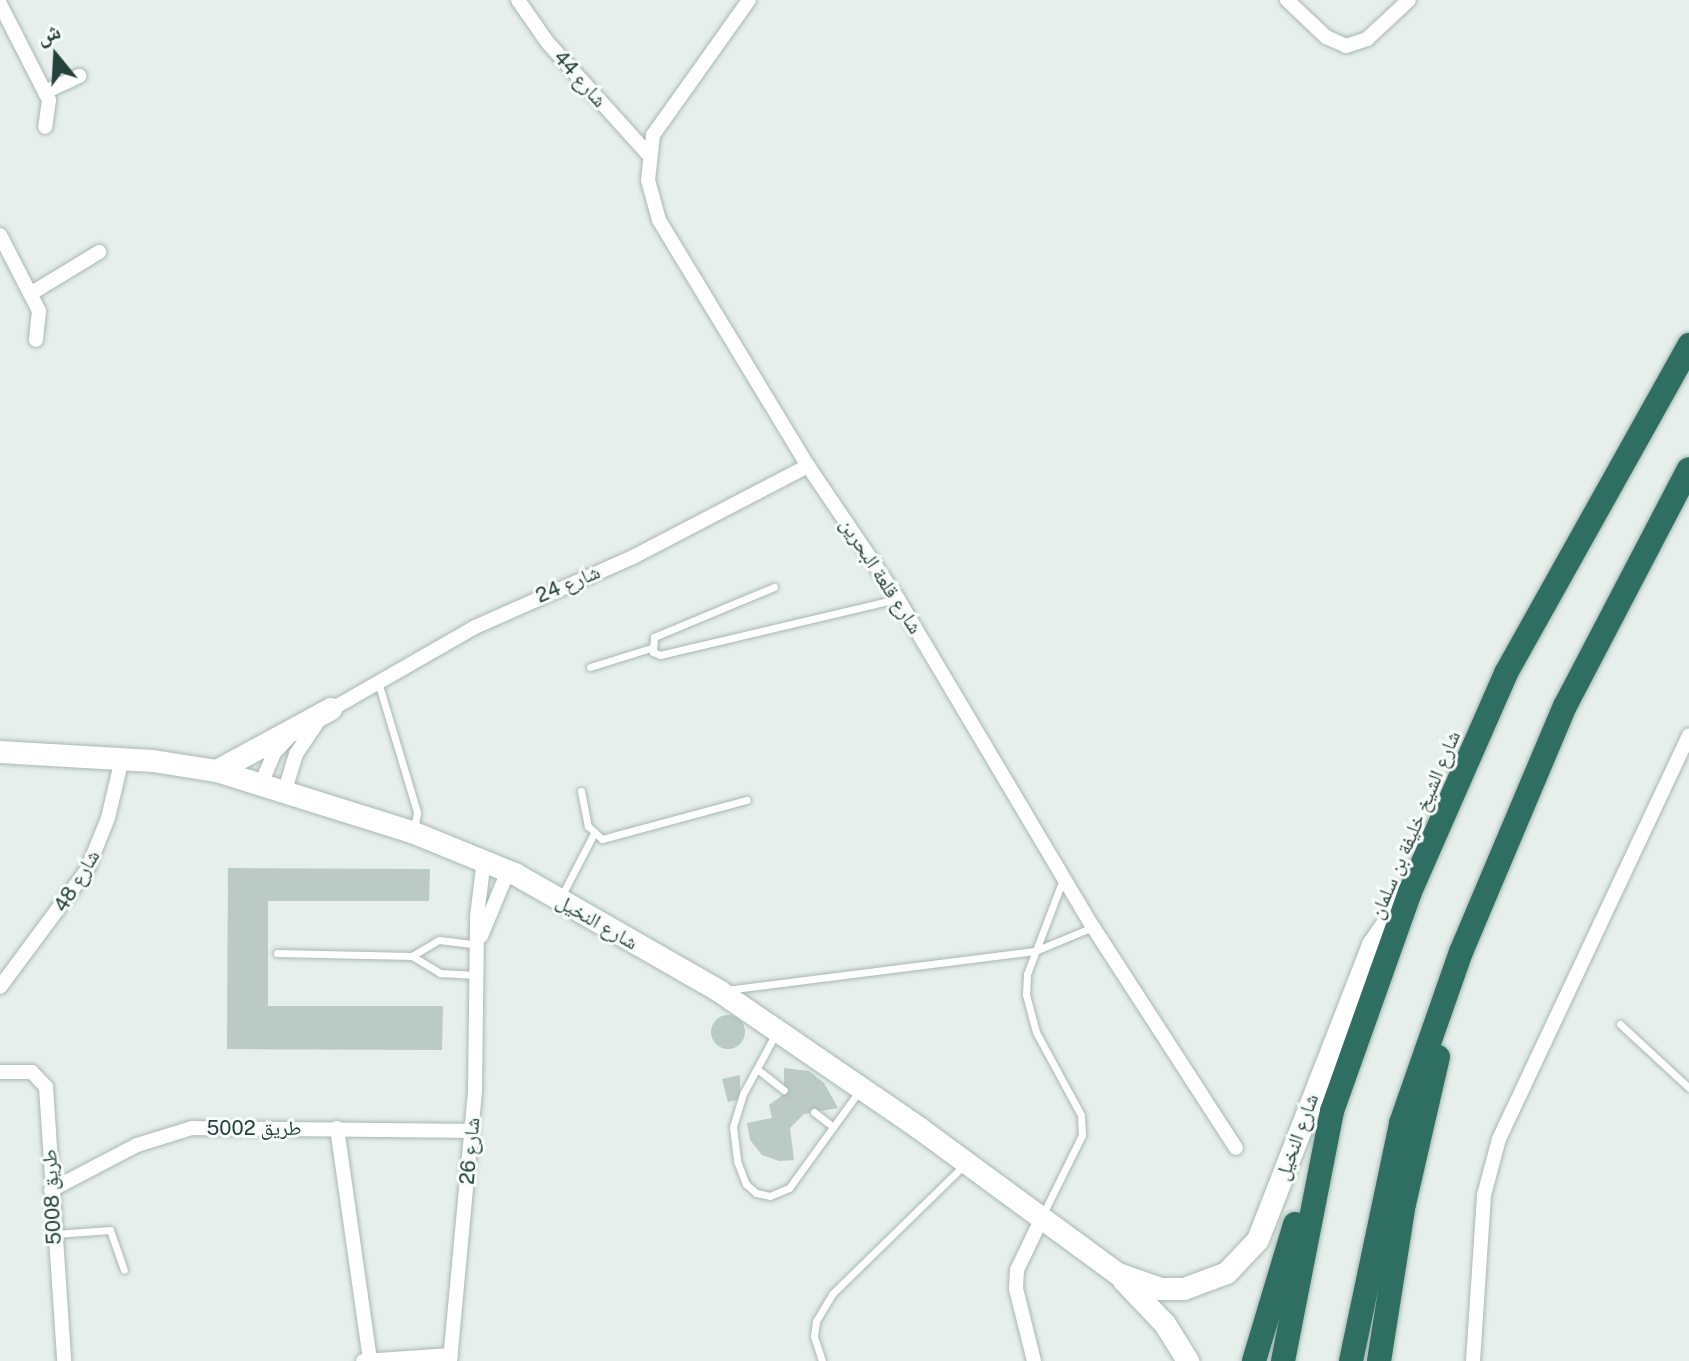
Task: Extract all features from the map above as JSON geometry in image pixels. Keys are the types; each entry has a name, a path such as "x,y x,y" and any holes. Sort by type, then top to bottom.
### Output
{"highway":[{"name":"شارع الشيخ خليفة بن سلمان","path":"1283,1361 1332,1111 1410,892 1506,673 1689,345"},
{"path":"1351,1361 1401,1123 1461,952 1565,706 1689,469"},
{"path":"1379,1361 1404,1204 1461,952"},
{"path":"1254,1361 1332,1111"}],"street":[{"name":"شارع 44","path":"518,0 548,43 647,153"},
{"path":"647,153 689,78 749,0"},
{"path":"1287,0 1326,37 1346,46 1367,39 1409,0"},
{"path":"0,4 45,92 50,109 45,127"},
{"path":"45,92 80,76"},
{"name":"شارع قلعة البحرين","path":"647,153 659,220 808,466 898,599 1093,927 1236,1148"},
{"path":"0,235 40,321 36,340"},
{"path":"30,294 99,252"},
{"name":"شارع 24","path":"261,784 283,742 377,681 475,627 633,557 808,466"},
{"path":"217,771 331,709"},
{"name":"شارع 24","path":"285,790 305,737 331,709"},
{"path":"1473,1361 1484,1195 1499,1139 1689,735"},
{"name":"شارع النخيل","path":"4,758 122,759 217,771 412,832 484,860 719,991 778,1029 1118,1274 1138,1284 1184,1289 1227,1273 1245,1258 1267,1221 1373,945 1410,892"},
{"name":"شارع 48","path":"0,987 87,870 108,818 122,759"},
{"name":"شارع 26","path":"450,1358 472,1131 484,860"},
{"name":"شارع 26","path":"479,943 508,871"},
{"name":"طريق 5008","path":"0,1072 32,1072 44,1078 64,1361"},
{"name":"طريق 5002","path":"51,1190 137,1145 192,1128 472,1131"},
{"path":"337,1128 370,1360"},
{"path":"1034,1361 1016,1289 1017,1270 1041,1220"},
{"name":"شارع النخيل","path":"1118,1274 1165,1324 1188,1361"},
{"path":"362,1361 450,1358"}],"lane":[{"path":"651,648 654,637 774,587"},
{"path":"651,648 660,655 898,599"},
{"path":"590,667 651,648"},
{"path":"377,681 417,812 412,832"},
{"path":"559,900 593,835 581,791"},
{"path":"593,835 621,837 685,813 747,800"},
{"path":"1041,1220 1082,1135 1081,1115 1027,1010 1027,974 1063,877"},
{"path":"719,991 1035,951 1093,927"},
{"path":"412,956 439,940 479,943"},
{"path":"277,953 412,956 440,973 478,975"},
{"path":"1620,1024 1689,1088"},
{"path":"778,1029 733,1127 737,1161 750,1189 770,1196 784,1192 861,1088"},
{"path":"757,1069 784,1090"},
{"path":"814,1112 833,1127"},
{"path":"822,1361 814,1336 827,1301 887,1235 966,1163"},
{"path":"54,1234 110,1230 124,1270"}],"building":[{"path":"228,868 430,869 429,901 268,901 268,1006 443,1006 442,1050 227,1049"},
{"path":"728,1015 740,1020 745,1032 740,1044 728,1049 716,1044 711,1032 716,1020"},
{"path":"784,1068 809,1071 824,1083 838,1108 804,1114 790,1128 794,1160 779,1161 762,1155 750,1140 747,1123 772,1118 769,1105 784,1094"},
{"path":"740,1075 740,1099 728,1102 722,1079"}]}
